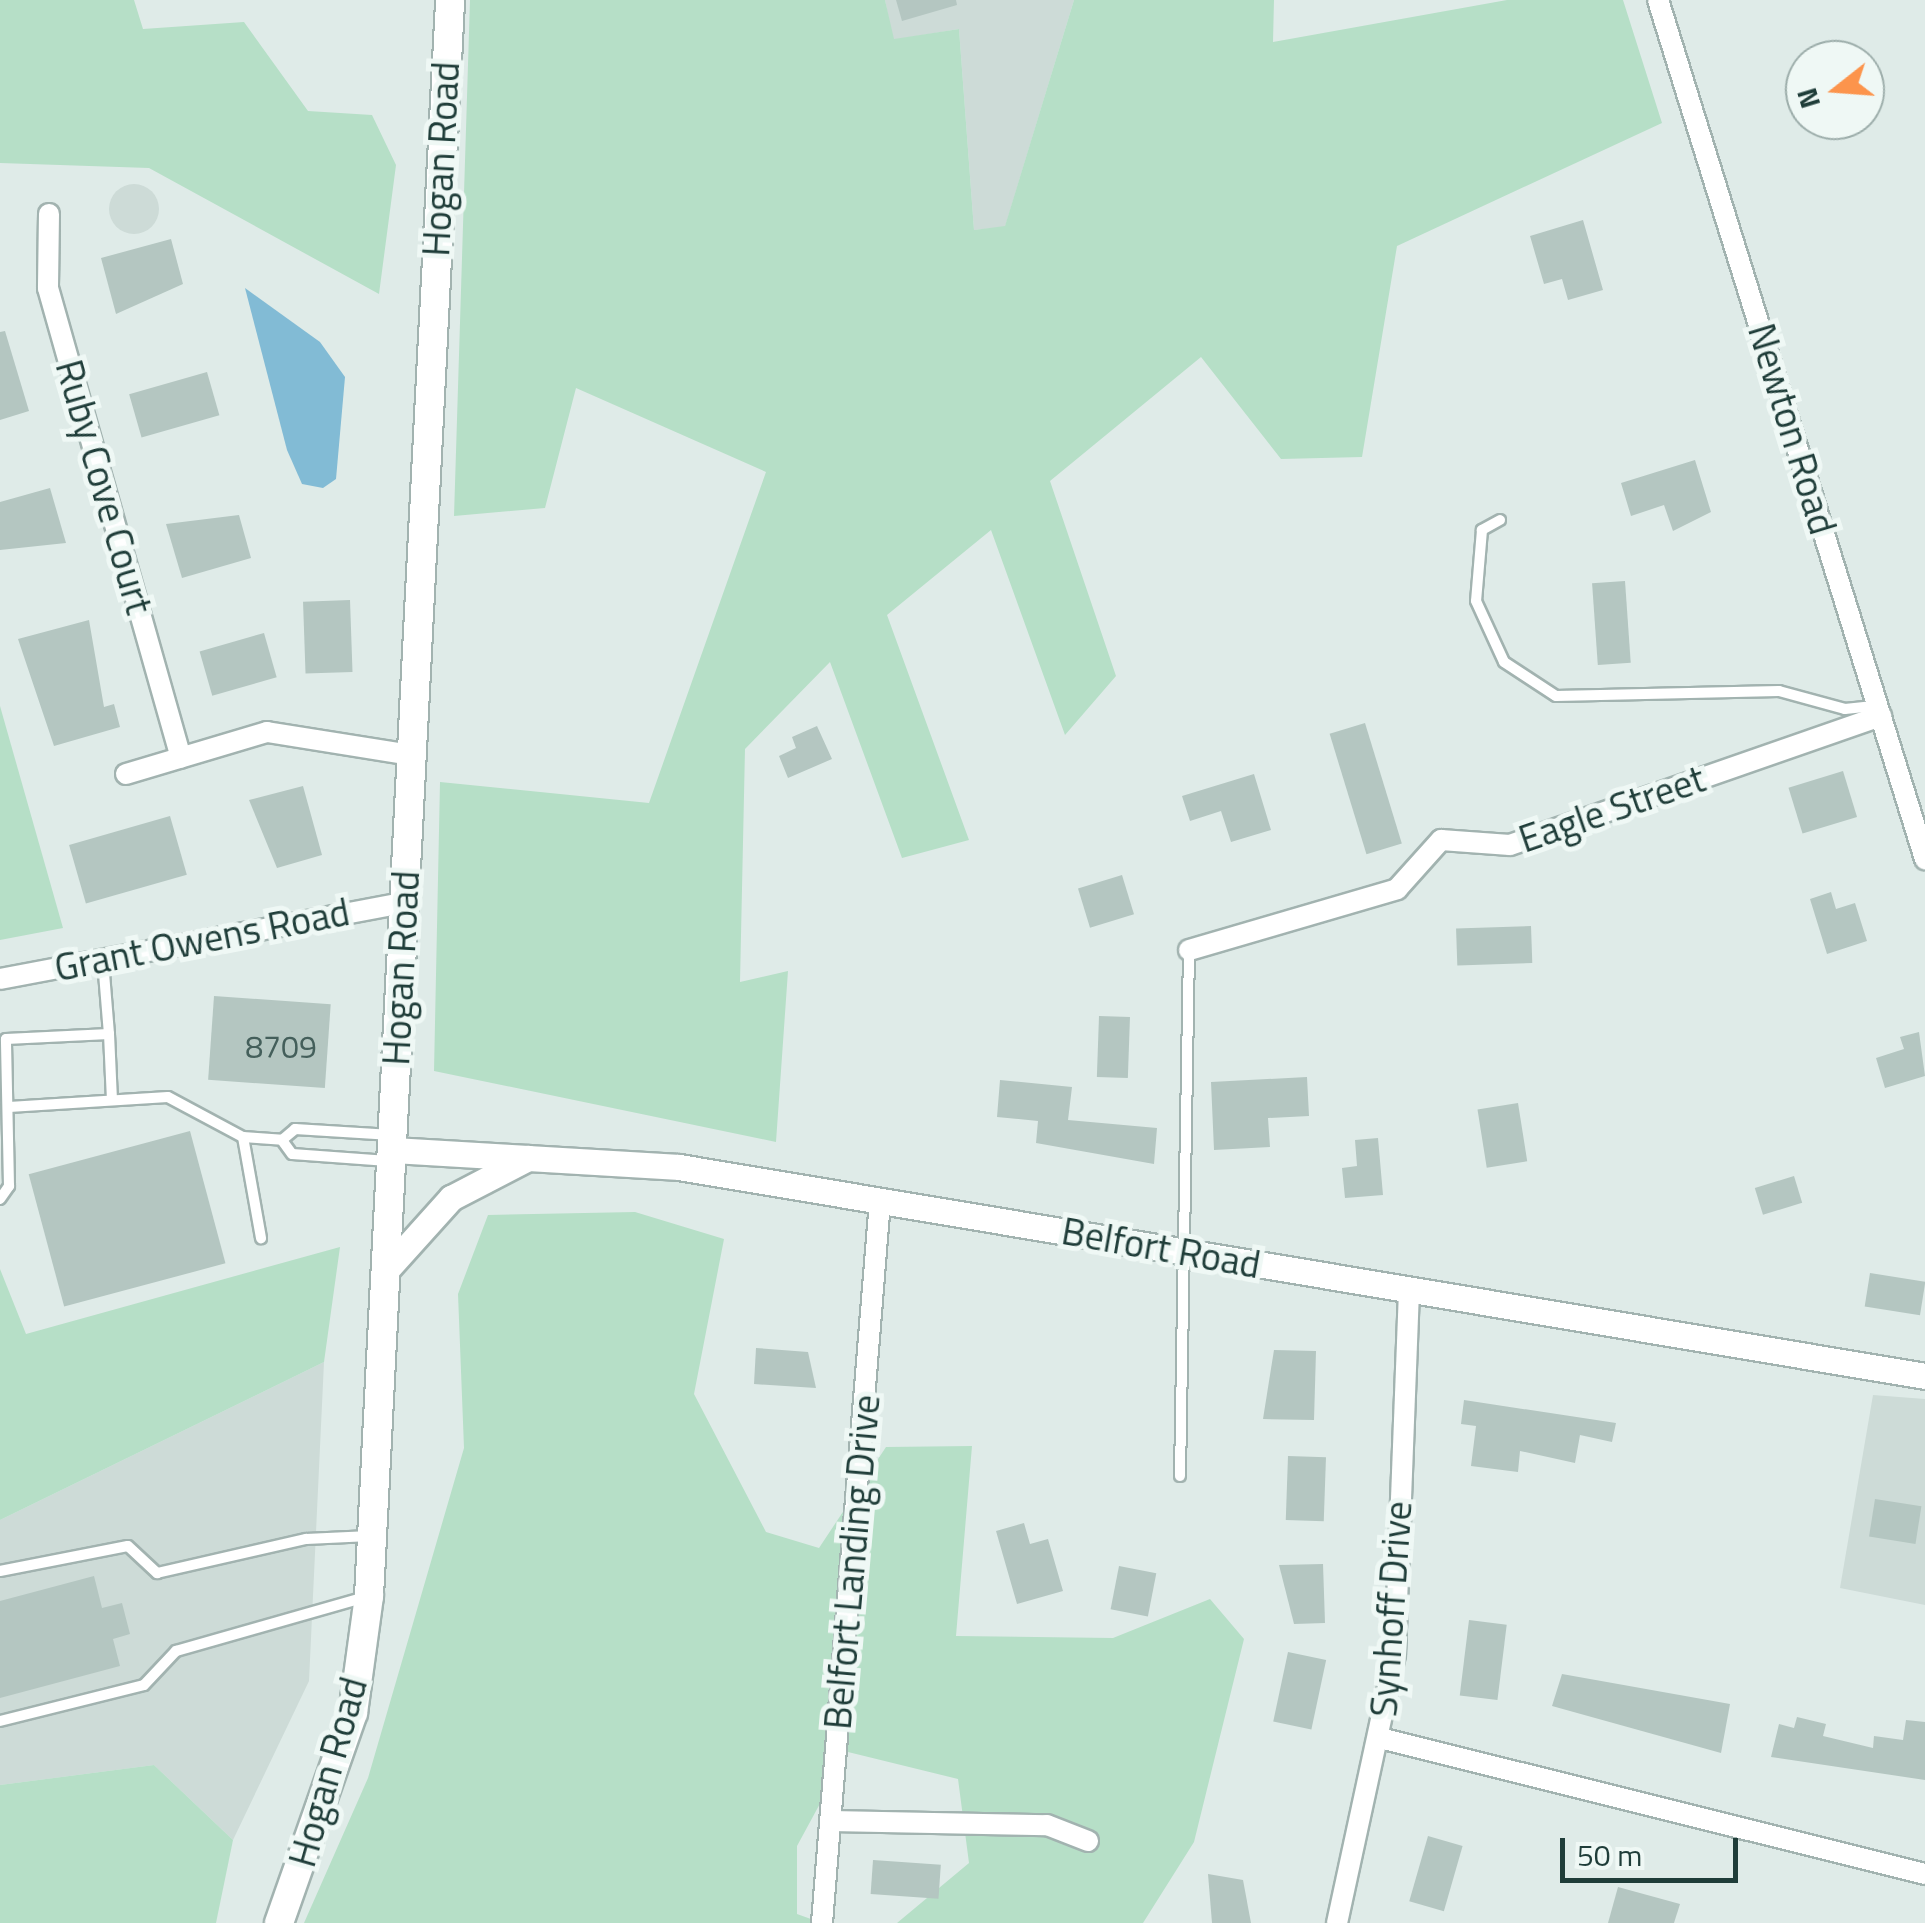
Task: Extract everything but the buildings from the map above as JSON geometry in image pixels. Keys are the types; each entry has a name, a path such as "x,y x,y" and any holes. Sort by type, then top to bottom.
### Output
{"main road":[{"name":"Hogan Road","path":"278,1923 353,1714 369,1596 389,1267 410,755 450,0"}],"street":[{"name":"Newton Road","path":"1658,0 1925,859"},
{"name":"Ruby Cove Court","path":"49,214 48,288 181,758"},
{"name":"Eagle Street","path":"1189,950 1397,889 1441,840 1510,845 1879,711"},
{"path":"126,774 267,732 410,755"},
{"name":"Grant Owens Road","path":"0,980 404,902"},
{"name":"Belfort Road","path":"393,1149 534,1154 679,1167 1925,1376"},
{"path":"389,1267 451,1198 534,1154"},
{"name":"Belfort Landing Drive","path":"822,1923 880,1201"},
{"name":"Synhoff Drive","path":"1337,1923 1395,1655 1409,1290"},
{"path":"1380,1738 1925,1874"},
{"path":"831,1821 1047,1825 1088,1841"}],"lane":[{"path":"1500,520 1482,530 1476,601 1504,662 1556,696 1779,692 1845,709 1879,711"},
{"path":"1180,1476 1189,950"},
{"path":"103,962 112,1100"},
{"path":"0,1199 10,1186 6,1039 109,1034"},
{"path":"9,1107 168,1097 243,1137 282,1140 294,1130 393,1149"},
{"path":"243,1137 261,1238"},
{"path":"282,1140 292,1154 393,1149"},
{"path":"0,1571 128,1546 157,1573 306,1539 372,1536"},
{"path":"0,1721 144,1686 176,1651 369,1596"}],"shaded area":[{"path":"885,0 1074,0 1005,227 974,230 959,29 893,40"},
{"path":"134,184 152,191 159,209 152,227 134,234 116,227 109,209 116,191"},
{"path":"324,1362 309,1681 233,1840 154,1765 0,1785 0,1520"},
{"path":"1873,1395 1925,1399 1925,1605 1840,1588"}],"green space":[{"path":"0,0 134,0 143,29 244,22 308,111 372,115 396,165 379,294 149,168 0,163"},
{"path":"470,0 885,0 894,39 959,29 974,230 1005,226 1074,0 1274,0 1273,42 1507,0 1623,0 1662,123 1397,246 1362,457 1281,459 1201,357 1050,481 1116,676 1065,735 991,530 887,615 969,840 902,858 830,662 745,749 740,982 788,971 776,1142 434,1071 440,782 649,803 766,472 576,388 545,508 454,516"},
{"path":"0,706 63,928 0,940"},
{"path":"635,1212 724,1239 694,1394 766,1532 819,1548 886,1447 972,1446 956,1636 1113,1638 1210,1599 1244,1639 1194,1842 1143,1923 897,1923 969,1863 958,1779 848,1752 797,1846 797,1914 822,1923 304,1923 368,1778 464,1448 458,1294 488,1215"},
{"path":"340,1247 324,1362 0,1520 0,1269 26,1334"},
{"path":"154,1765 233,1840 216,1923 0,1923 0,1785"}],"water":[{"path":"245,288 320,342 345,377 336,479 323,488 302,484 287,450"}]}
